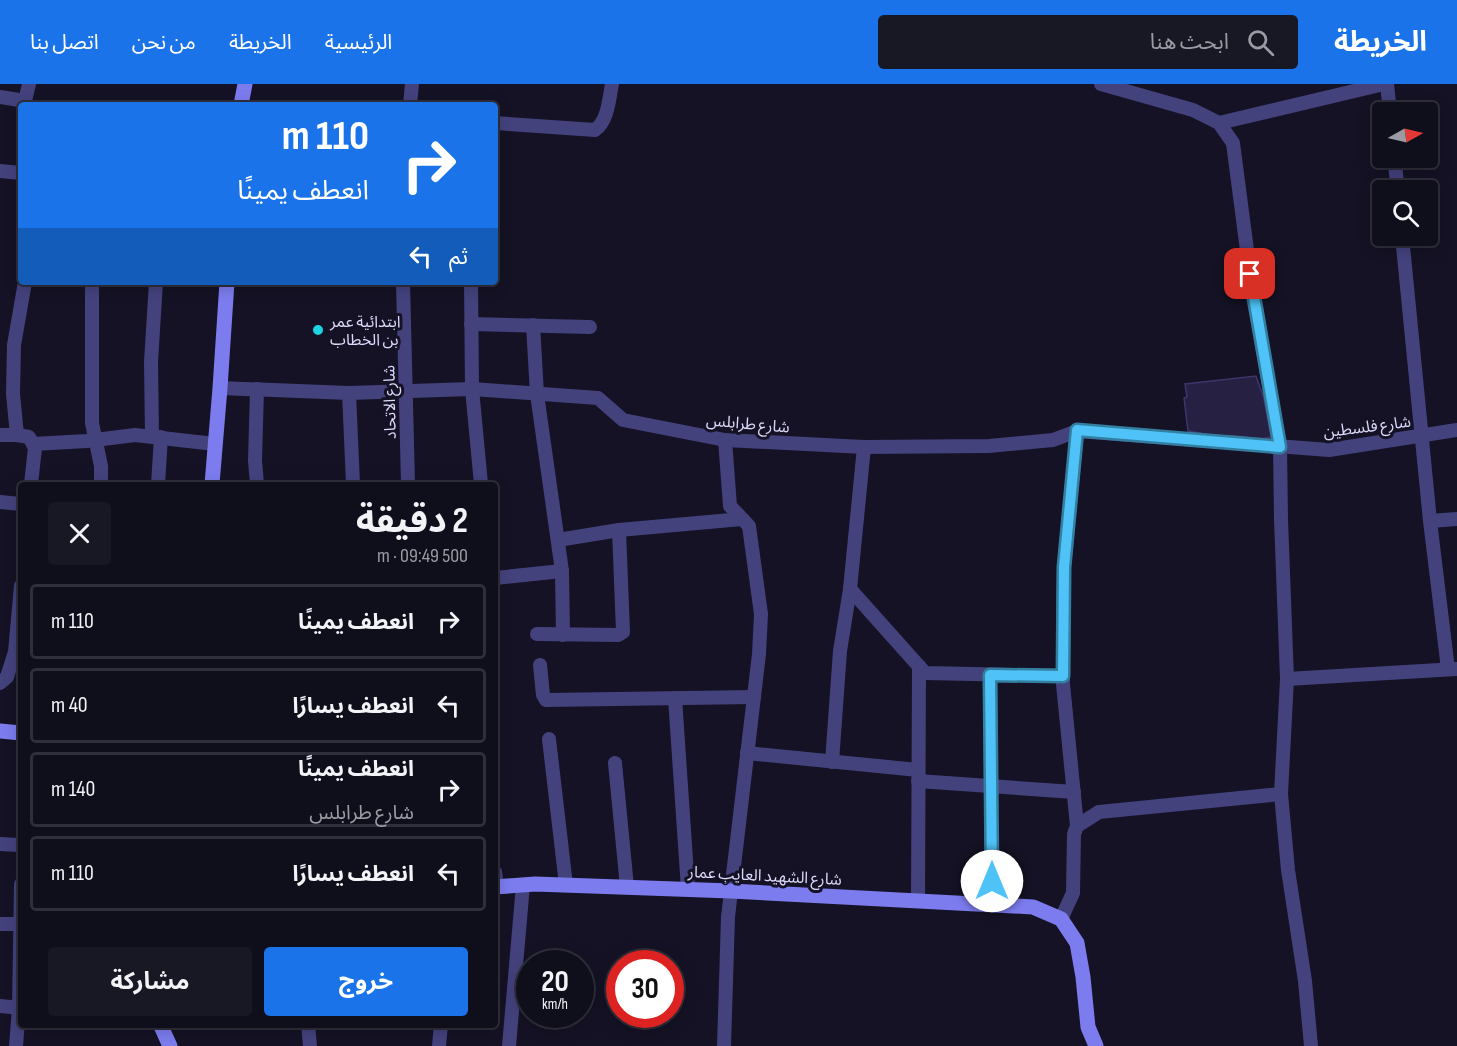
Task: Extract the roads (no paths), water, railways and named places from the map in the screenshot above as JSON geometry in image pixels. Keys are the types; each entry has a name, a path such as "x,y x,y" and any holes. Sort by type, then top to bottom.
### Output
{"street":[{"path":"25,102 29,84"},
{"path":"242,102 245,84"},
{"path":"410,102 412,84"},
{"path":"498,123 595,130 602,125 612,84"},
{"path":"1101,84 1193,110 1219,123 1233,143 1253,296 1280,447 1287,679 1281,794 1288,870 1305,981 1311,1046"},
{"path":"1219,123 1385,84 1388,102"},
{"path":"0,97 21,102"},
{"path":"0,171 18,173"},
{"path":"1287,679 1453,669 1430,521 1403,246"},
{"path":"17,435 13,394 14,345 24,285"},
{"path":"92,285 92,423 101,466 101,482"},
{"path":"156,285 151,362 158,482"},
{"path":"212,482 227,285"},
{"name":"شارع الاتحاد","path":"403,285 408,482"},
{"path":"471,285 472,389 482,482"},
{"path":"471,324 590,327"},
{"path":"533,326 537,394 562,571 563,635"},
{"name":"شارع طرابلس","path":"220,388 349,393 472,389 598,398 622,420 725,440 864,447 989,446 1053,440 1077,430 1280,447"},
{"path":"257,389 255,461 257,482"},
{"path":"349,393 353,482"},
{"path":"1077,430 1064,567 1063,676 1077,826 1074,834 1073,893 1061,919 1077,943 1088,1027 1096,1046"},
{"name":"شارع فلسطين","path":"1280,447 1329,450 1457,430"},
{"path":"0,435 29,437 35,448 32,482"},
{"path":"33,444 135,435 216,444"},
{"path":"724,1046 728,917 759,654 761,614 749,526 730,506 725,440"},
{"path":"832,762 840,651 850,589 864,447"},
{"path":"0,502 18,504"},
{"path":"558,540 619,530 742,519"},
{"path":"1430,521 1457,519"},
{"path":"537,634 618,635 623,632 619,530"},
{"path":"498,578 562,571"},
{"path":"850,589 925,674 1063,676"},
{"path":"0,683 7,677 15,652 18,619"},
{"path":"540,665 543,695 546,699 754,697"},
{"path":"918,901 919,666"},
{"path":"990,675 992,905"},
{"path":"675,698 688,889"},
{"path":"549,739 566,885"},
{"path":"747,753 832,762 992,786 1074,792"},
{"path":"615,764 627,887"},
{"path":"1077,826 1099,812 1281,794"},
{"path":"0,844 18,845"},
{"name":"شارع الشهيد العايب عمار","path":"498,882 523,885 688,889 1033,907 1061,919"},
{"path":"508,1046 523,885"},
{"path":"0,924 18,924"},
{"path":"0,1006 18,1008"},
{"path":"16,1046 18,1027"},
{"path":"162,1028 170,1046"},
{"path":"308,1028 310,1046"},
{"path":"439,1046 441,1028"}],"place":[{"name":"ابتدائية عمر بن الخطاب","path":"318,330"}]}
